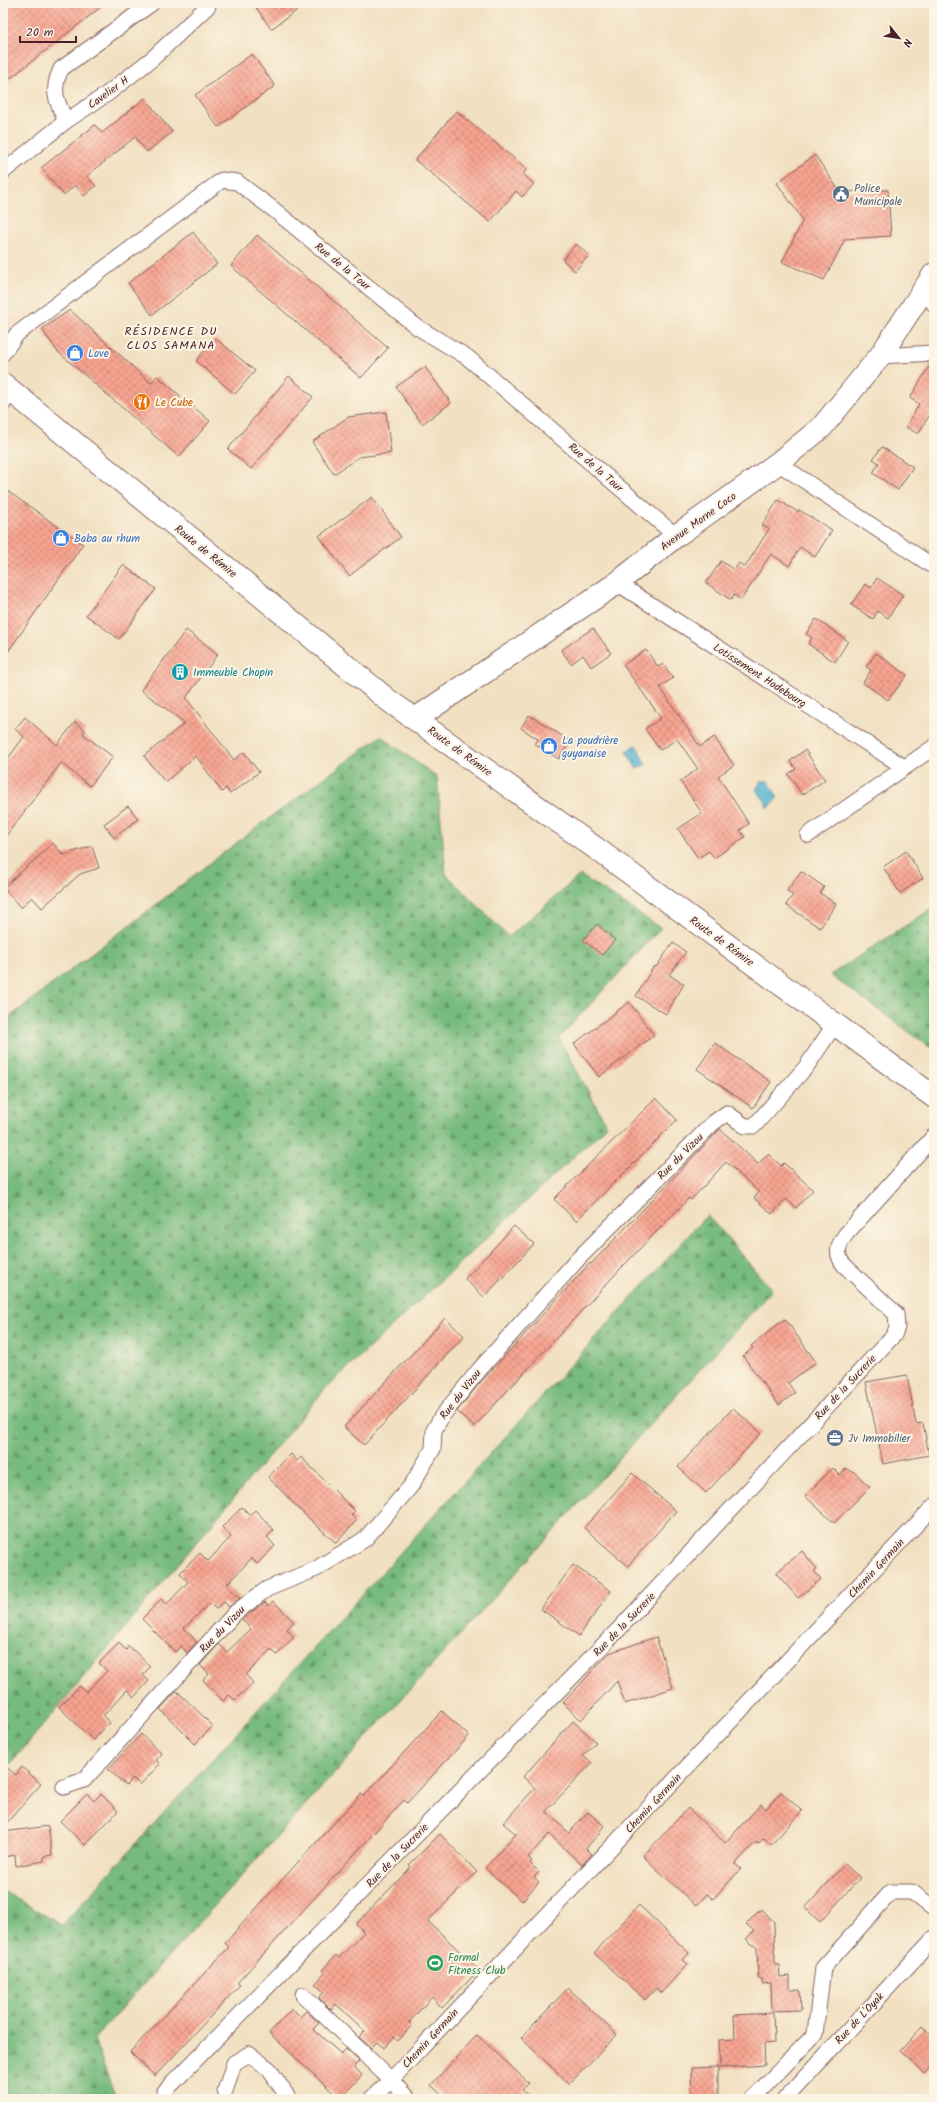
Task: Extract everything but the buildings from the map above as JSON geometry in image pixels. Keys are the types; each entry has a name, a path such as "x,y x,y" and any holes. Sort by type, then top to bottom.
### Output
{"main road":[{"name":"Avenue Morne Coco","path":"415,719 617,583 676,536 778,463 822,428 880,356 931,288"},
{"name":"Route de Rémire","path":"5,393 312,639 415,719 934,1097"}],"street":[{"path":"66,121 55,98 56,79 61,69 152,3"},
{"name":"Cavelier H","path":"3,172 66,121 107,94 153,58 208,6"},
{"name":"Rue de la Tour","path":"3,353 17,334 222,180 237,182 273,209 417,327 467,357 676,536"},
{"path":"880,356 934,353"},
{"path":"778,463 934,567"},
{"name":"Lotissement Hodebourg","path":"617,583 904,767"},
{"path":"808,835 934,747"},
{"name":"Rue du Vizou","path":"64,1787 84,1780 236,1612 268,1588 316,1569 365,1539 411,1486 433,1449 434,1430 442,1416 501,1344 578,1259 713,1123 727,1113 745,1126 754,1126 806,1066 835,1024"},
{"name":"Rue de la Sucrerie","path":"165,2091 618,1630 894,1335 897,1327 896,1314 844,1265 839,1259 838,1249 846,1234 934,1136"},
{"name":"Chemin Germain","path":"371,2099 391,2080 934,1506"},
{"path":"752,2099 815,2034 823,1968 891,1892 912,1892 933,1908"},
{"name":"Rue de L'Oyak","path":"785,2099 934,1938"},
{"path":"304,1995 391,2080 408,2099"},
{"path":"225,2091 234,2063 249,2054 269,2069 289,2099"}],"green space":[{"path":"381,736 437,777 446,874 509,937 580,875 661,928 559,1038 607,1126 325,1389 3,1773 3,1022 244,837"},
{"path":"934,907 934,1050 830,975"},
{"path":"707,1215 772,1290 94,2039 116,2099 3,2099 3,1891 62,1925"}],"water":[{"path":"636,745 646,764 637,769 626,751"},
{"path":"761,781 768,781 778,797 769,808 766,807 766,802 756,790"}],"place":[{"name":"Police Municipale","path":"841,194"},
{"name":"Love","path":"75,353"},
{"name":"Le Cube","path":"142,402"},
{"name":"Baba au rhum","path":"61,538"},
{"name":"Immeuble Chopin","path":"180,672"},
{"name":"La poudrière guyanaise","path":"549,746"},
{"name":"Jv Immobilier","path":"835,1438"},
{"name":"Formal Fitness Club","path":"435,1963"}],"district":[{"name":"RÉSIDENCE DU CLOS SAMANA","path":"171,338"}]}
